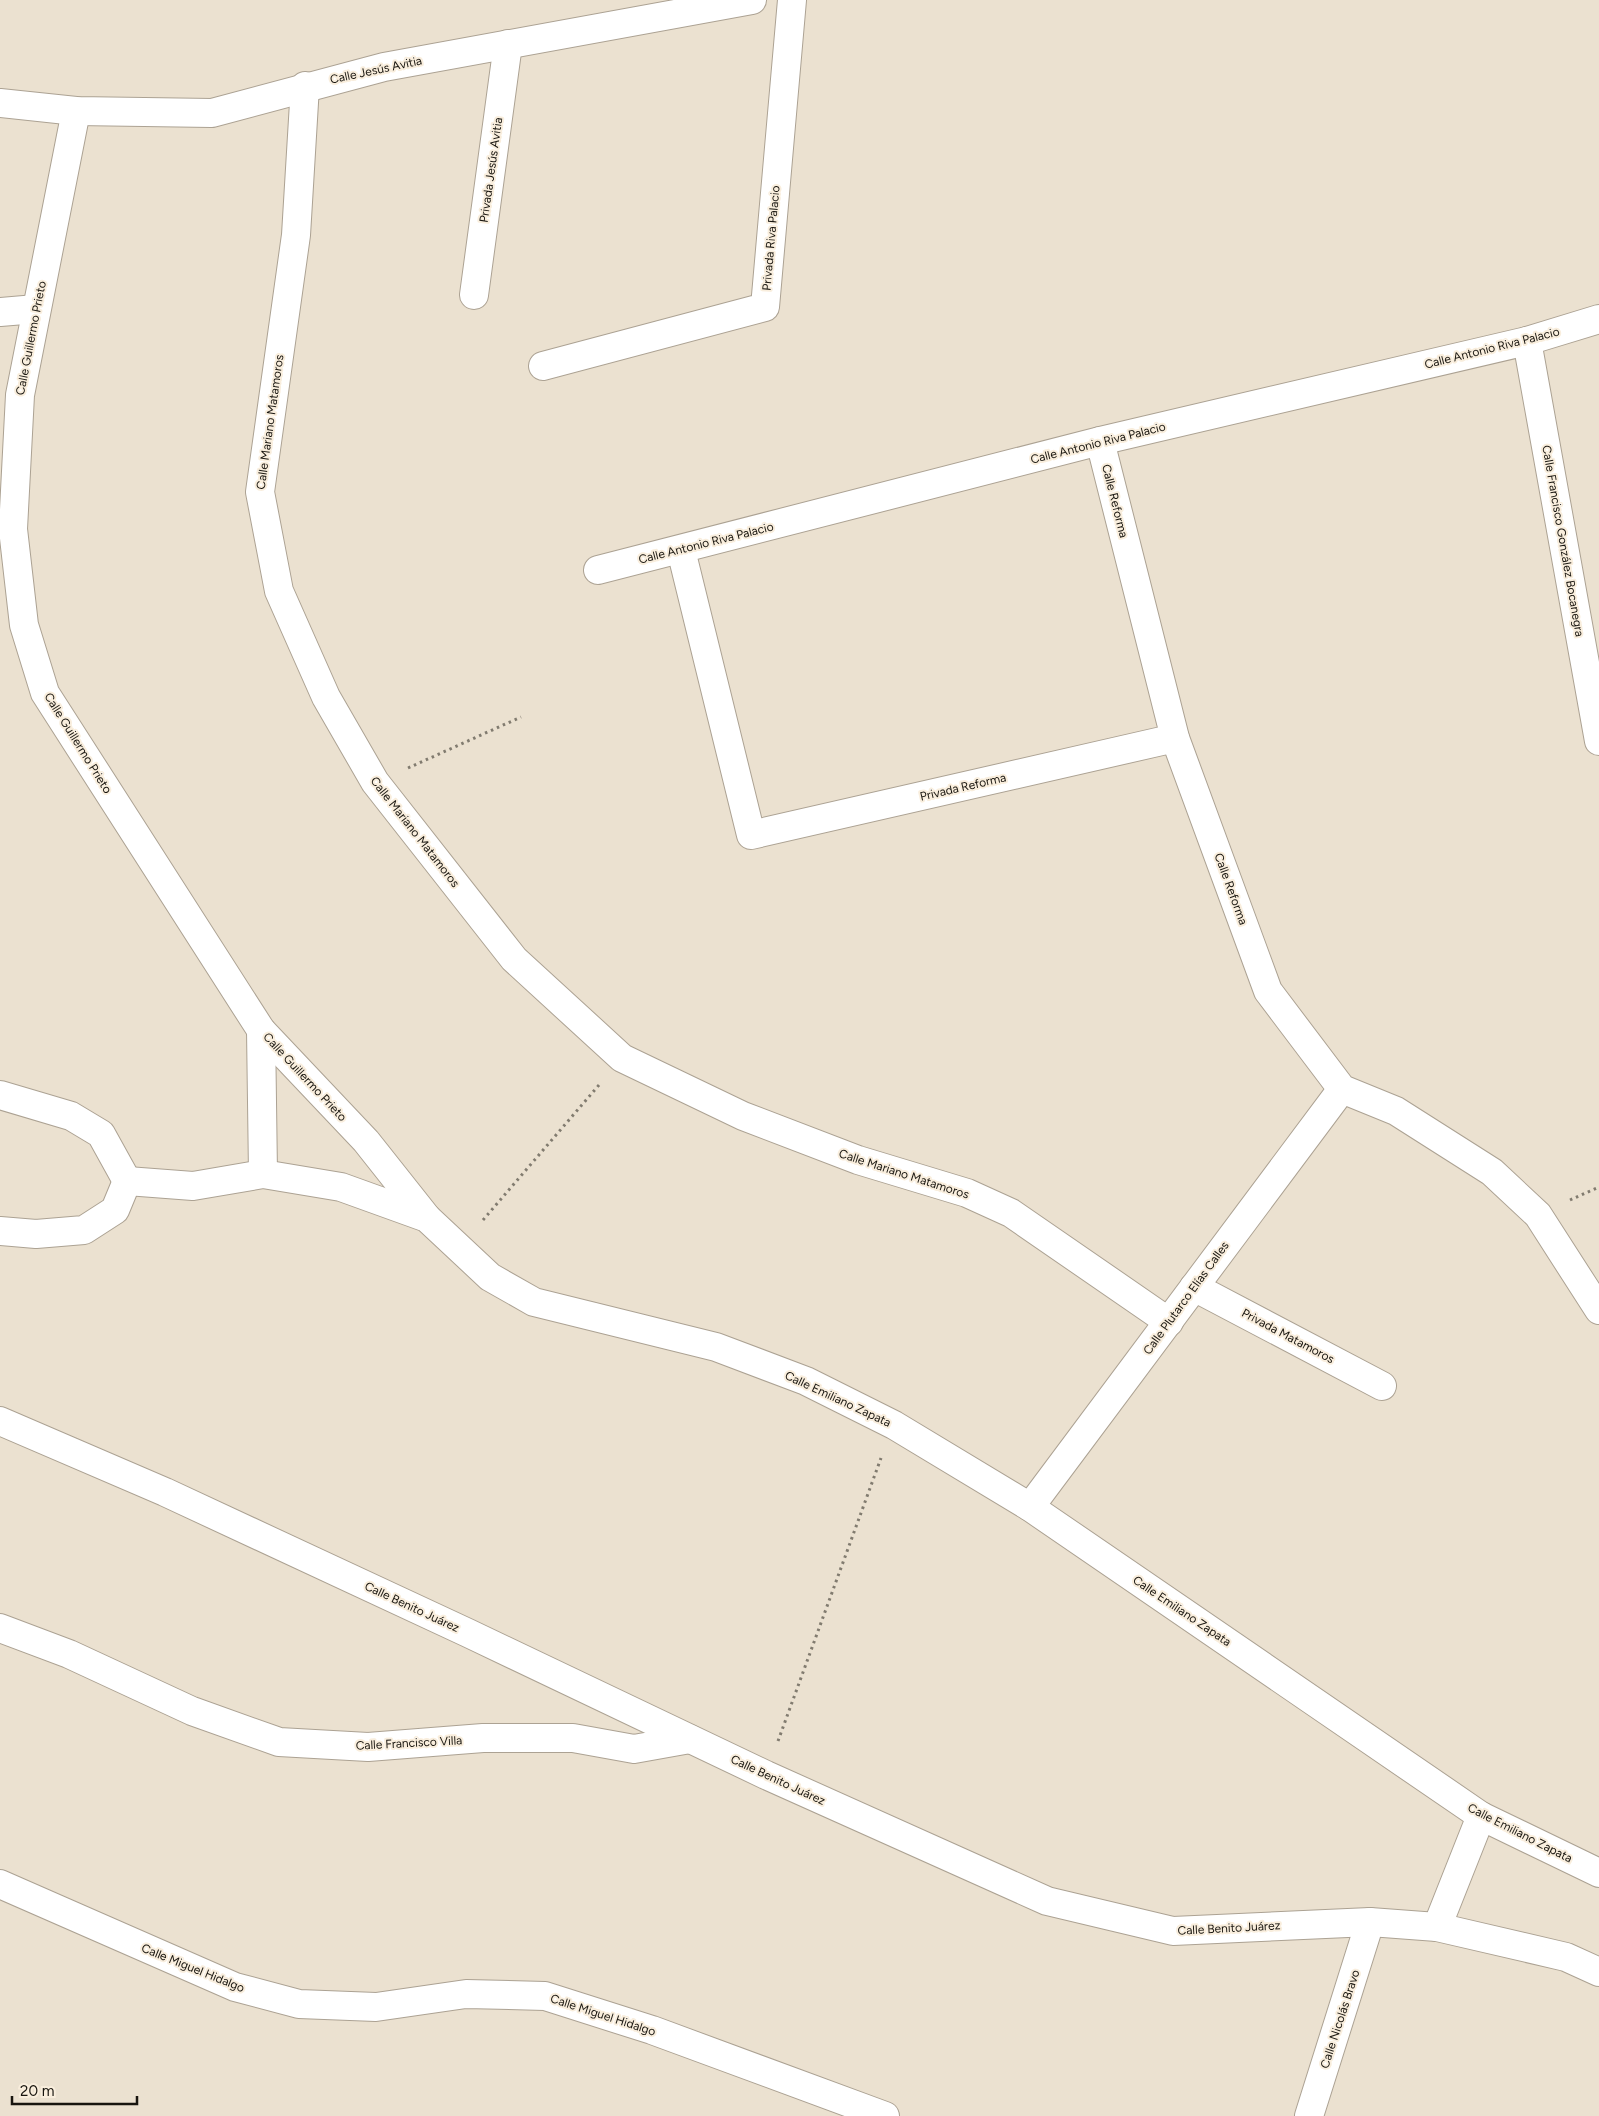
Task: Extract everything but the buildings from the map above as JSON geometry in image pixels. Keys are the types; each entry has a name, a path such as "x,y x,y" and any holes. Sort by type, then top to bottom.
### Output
{"street":[{"name":"Calle Jesús Avitia","path":"0,102 76,111 212,113 305,86 384,67 752,0"},
{"name":"Privada Riva Palacio","path":"543,366 765,307 792,0"},
{"name":"Privada Jesús Avitia","path":"474,295 508,44"},
{"name":"Calle Mariano Matamoros","path":"305,86 296,235 260,492 279,591 326,697 375,782 514,959 622,1058 742,1116 858,1160 968,1194 1012,1213 1169,1322"},
{"name":"Calle Guillermo Prieto","path":"76,111 20,395 13,529 24,625 45,693 260,1030 366,1141 427,1218"},
{"path":"0,312 36,309"},
{"name":"Calle Antonio Riva Palacio","path":"598,570 1100,441 1527,341 1599,319"},
{"name":"Calle Francisco González Bocanegra","path":"1527,341 1599,741"},
{"name":"Calle Reforma","path":"1100,441 1175,738 1268,991 1342,1089 1404,1116 1492,1172 1538,1215 1599,1310"},
{"name":"Privada Reforma","path":"681,550 751,835 1175,738"},
{"path":"260,1030 263,1174"},
{"name":"Calle Plutarco Elías Calles","path":"1030,1507 1342,1089"},
{"path":"0,1094 71,1116 101,1134 127,1181 115,1210 84,1230 36,1234 0,1231"},
{"name":"Calle Emiliano Zapata","path":"127,1181 193,1186 263,1174 341,1187 427,1218 490,1277 534,1302 716,1347 806,1381 894,1425 1030,1507 1481,1816 1599,1873"},
{"name":"Privada Matamoros","path":"1194,1287 1382,1386"},
{"name":"Calle Benito Juárez","path":"0,1421 165,1492 468,1632 766,1775 1046,1901 1173,1931 1370,1922 1437,1927 1566,1957 1599,1972"},
{"name":"Calle Francisco Villa","path":"0,1628 69,1654 192,1710 279,1742 368,1747 483,1738 573,1738 634,1749 690,1739"},
{"path":"1437,1927 1481,1816"},
{"name":"Calle Miguel Hidalgo","path":"0,1884 235,1987 299,2004 376,2008 466,1994 545,1996 652,2030 886,2116"},
{"name":"Calle Nicolás Bravo","path":"1309,2116 1370,1922"}],"path":[{"path":"375,782 522,717"},
{"path":"458,1249 622,1058"},
{"path":"766,1775 894,1425"}]}
